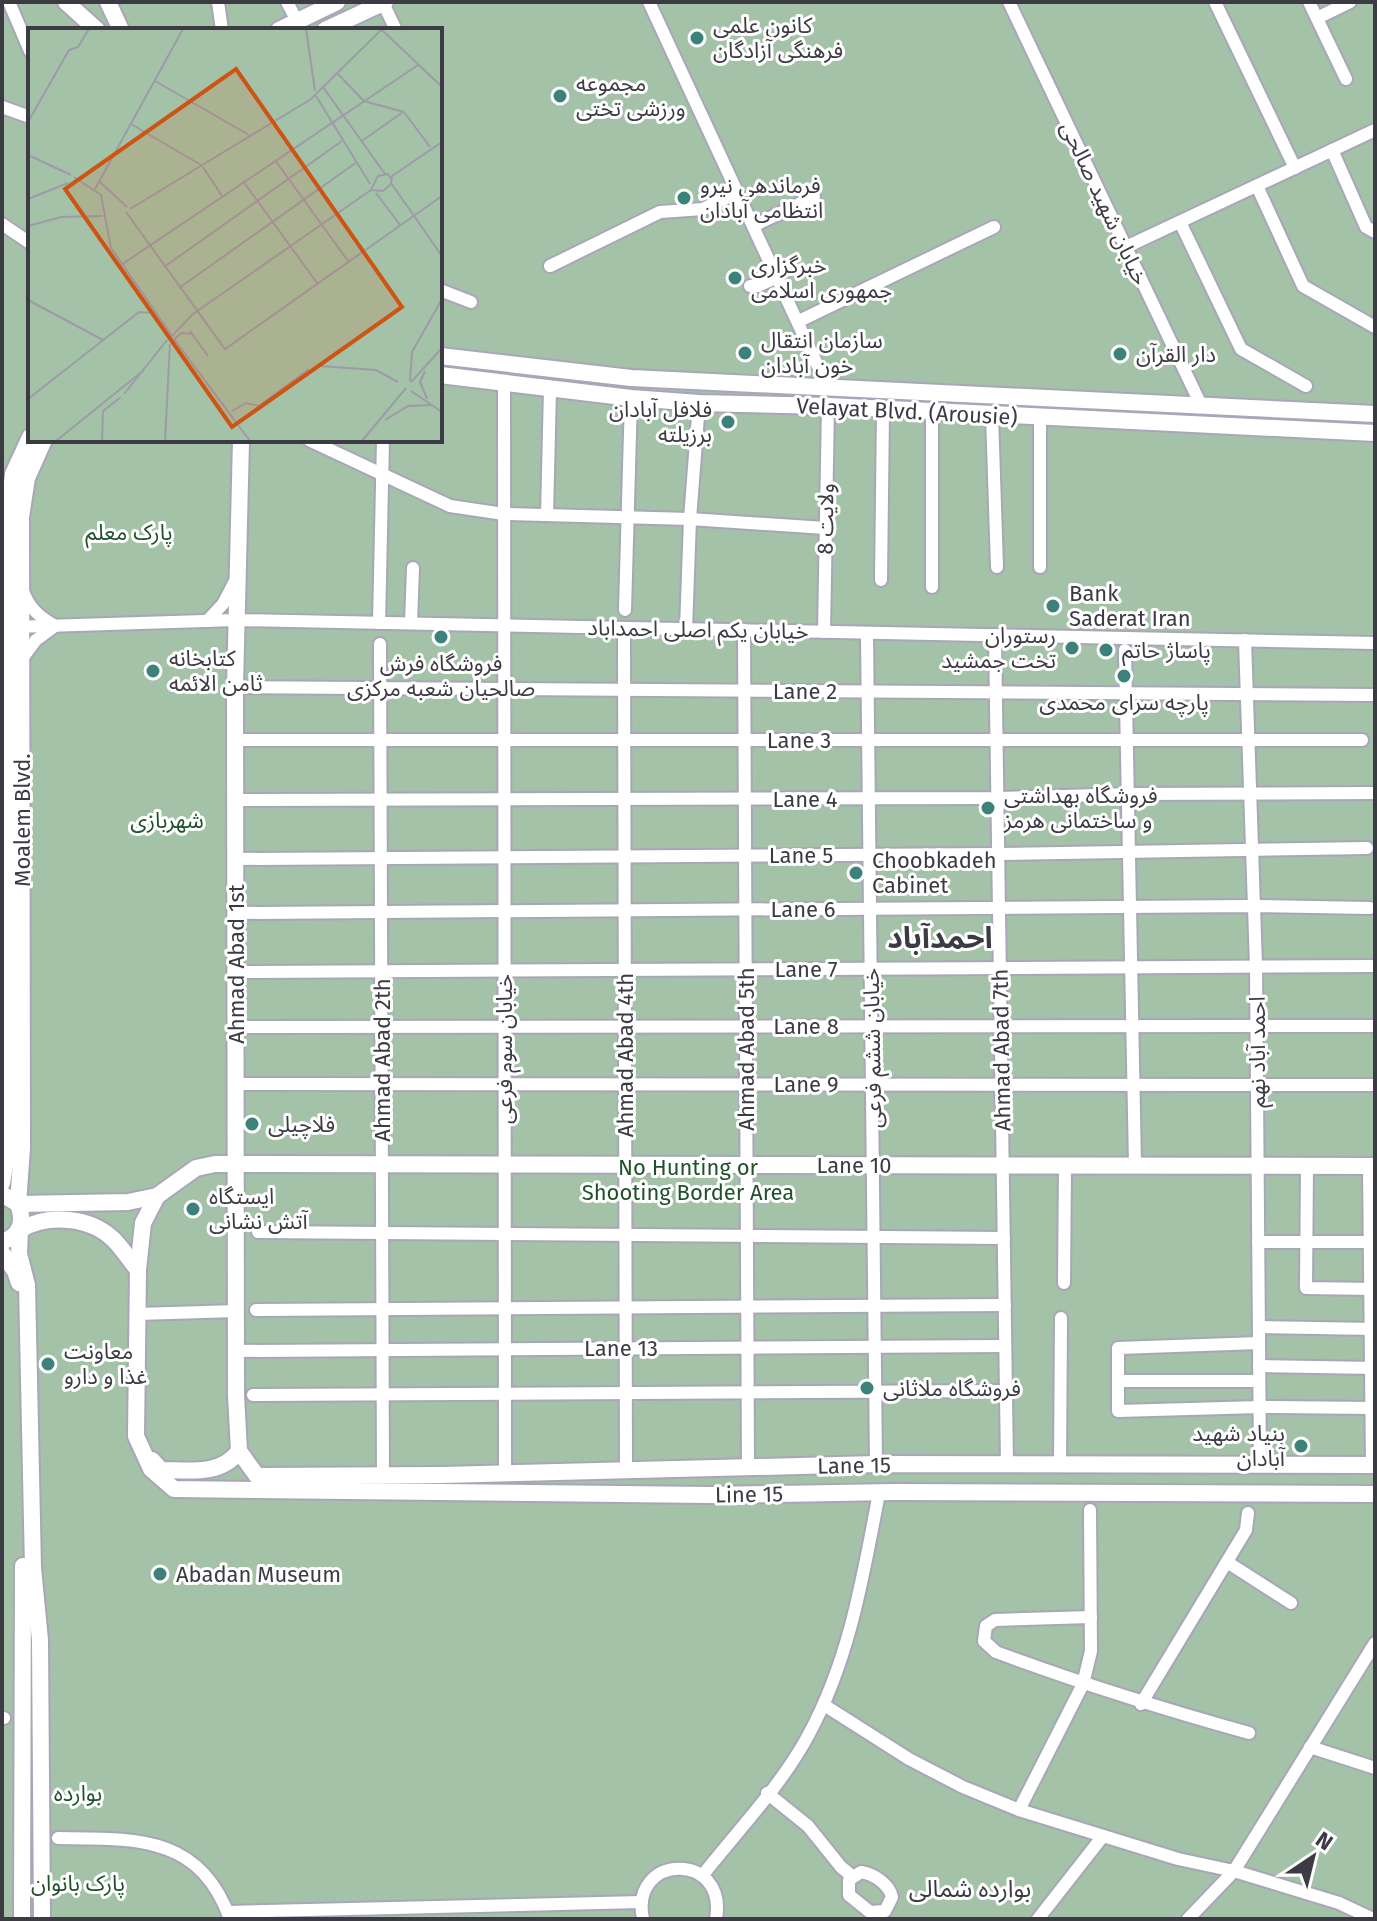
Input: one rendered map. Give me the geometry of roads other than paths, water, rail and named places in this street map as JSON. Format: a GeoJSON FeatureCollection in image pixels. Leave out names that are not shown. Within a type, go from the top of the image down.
{"type":"FeatureCollection","features":[{"type":"Feature","properties":{"kind":"main road"},"geometry":{"type":"LineString","coordinates":[[66,2],[95,28]]}},
{"type":"Feature","properties":{"kind":"main road"},"geometry":{"type":"LineString","coordinates":[[108,2],[120,28]]}},
{"type":"Feature","properties":{"kind":"main road"},"geometry":{"type":"LineString","coordinates":[[283,28],[340,2],[350,18]]}},
{"type":"Feature","properties":{"kind":"main road"},"geometry":{"type":"LineString","coordinates":[[329,28],[384,2]]}},
{"type":"Feature","properties":{"kind":"main road","name":"Velayat Blvd. (Arousie)"},"geometry":{"type":"LineString","coordinates":[[442,356],[631,378],[1375,414]]}},
{"type":"Feature","properties":{"kind":"main road","name":"Velayat Blvd. (Arousie)"},"geometry":{"type":"LineString","coordinates":[[442,375],[699,403],[828,406],[1375,433]]}},
{"type":"Feature","properties":{"kind":"main road"},"geometry":{"type":"LineString","coordinates":[[631,378],[634,388],[631,398]]}},
{"type":"Feature","properties":{"kind":"main road"},"geometry":{"type":"LineString","coordinates":[[654,399],[650,389],[655,379]]}},
{"type":"Feature","properties":{"kind":"main road"},"geometry":{"type":"LineString","coordinates":[[1013,416],[1018,406],[1014,396]]}},
{"type":"Feature","properties":{"kind":"main road"},"geometry":{"type":"LineString","coordinates":[[1044,417],[1052,398]]}},
{"type":"Feature","properties":{"kind":"main road","name":"Moalem Blvd."},"geometry":{"type":"LineString","coordinates":[[28,440],[8,473],[5,516],[10,627],[5,829],[22,1148],[18,1204],[21,1211],[19,1254],[27,1285],[32,1559],[40,1640],[42,1919]]}},
{"type":"Feature","properties":{"kind":"main road","name":"Moalem Blvd."},"geometry":{"type":"LineString","coordinates":[[2,1183],[8,1148],[5,1005],[21,660],[10,627],[21,589],[21,517],[25,487],[43,442]]}},
{"type":"Feature","properties":{"kind":"main road"},"geometry":{"type":"LineString","coordinates":[[241,442],[242,466]]}},
{"type":"Feature","properties":{"kind":"main road"},"geometry":{"type":"LineString","coordinates":[[242,466],[248,442]]}},
{"type":"Feature","properties":{"kind":"main road","name":"Ahmad Abad 1st"},"geometry":{"type":"LineString","coordinates":[[242,466],[235,687],[236,1351],[242,1456]]}},
{"type":"Feature","properties":{"kind":"main road","name":"Lane 10"},"geometry":{"type":"LineString","coordinates":[[157,1196],[196,1168],[215,1164],[1372,1166]]}},
{"type":"Feature","properties":{"kind":"main road"},"geometry":{"type":"LineString","coordinates":[[2,1194],[18,1204],[128,1202],[157,1196]]}},
{"type":"Feature","properties":{"kind":"main road"},"geometry":{"type":"LineString","coordinates":[[157,1196],[143,1223],[138,1270],[136,1436],[143,1450],[161,1470],[221,1468],[242,1456]]}},
{"type":"Feature","properties":{"kind":"main road"},"geometry":{"type":"LineString","coordinates":[[2,1242],[35,1222],[87,1223],[116,1241],[138,1270]]}},
{"type":"Feature","properties":{"kind":"main road"},"geometry":{"type":"LineString","coordinates":[[4,1257],[15,1271],[19,1285],[23,1588],[22,1919]]}},
{"type":"Feature","properties":{"kind":"main road","name":"Line 15"},"geometry":{"type":"LineString","coordinates":[[143,1450],[151,1469],[161,1480],[174,1489],[190,1491],[710,1495],[1375,1494]]}},
{"type":"Feature","properties":{"kind":"main road","name":"Lane 15"},"geometry":{"type":"LineString","coordinates":[[242,1456],[257,1476],[876,1464],[1374,1465]]}},
{"type":"Feature","properties":{"kind":"main road"},"geometry":{"type":"LineString","coordinates":[[1166,1493],[1167,1464]]}},
{"type":"Feature","properties":{"kind":"main road"},"geometry":{"type":"LineString","coordinates":[[705,1469],[703,1482],[710,1495]]}},
{"type":"Feature","properties":{"kind":"street"},"geometry":{"type":"LineString","coordinates":[[9,2],[28,46]]}},
{"type":"Feature","properties":{"kind":"street"},"geometry":{"type":"LineString","coordinates":[[218,2],[222,28]]}},
{"type":"Feature","properties":{"kind":"street"},"geometry":{"type":"LineString","coordinates":[[287,2],[297,21]]}},
{"type":"Feature","properties":{"kind":"street"},"geometry":{"type":"LineString","coordinates":[[384,2],[395,28]]}},
{"type":"Feature","properties":{"kind":"street"},"geometry":{"type":"LineString","coordinates":[[649,2],[828,388]]}},
{"type":"Feature","properties":{"kind":"street","name":"خیابان شهید صالحی"},"geometry":{"type":"LineString","coordinates":[[1009,2],[1201,405]]}},
{"type":"Feature","properties":{"kind":"street"},"geometry":{"type":"LineString","coordinates":[[1215,2],[1295,168]]}},
{"type":"Feature","properties":{"kind":"street"},"geometry":{"type":"LineString","coordinates":[[1309,2],[1346,79]]}},
{"type":"Feature","properties":{"kind":"street"},"geometry":{"type":"LineString","coordinates":[[1317,18],[1350,2]]}},
{"type":"Feature","properties":{"kind":"street"},"geometry":{"type":"LineString","coordinates":[[2,107],[28,116]]}},
{"type":"Feature","properties":{"kind":"street"},"geometry":{"type":"LineString","coordinates":[[1126,247],[1375,130]]}},
{"type":"Feature","properties":{"kind":"street"},"geometry":{"type":"LineString","coordinates":[[1332,150],[1370,229]]}},
{"type":"Feature","properties":{"kind":"street"},"geometry":{"type":"LineString","coordinates":[[1257,186],[1303,286],[1375,327]]}},
{"type":"Feature","properties":{"kind":"street"},"geometry":{"type":"LineString","coordinates":[[550,266],[660,212],[703,209],[738,192]]}},
{"type":"Feature","properties":{"kind":"street"},"geometry":{"type":"LineString","coordinates":[[753,226],[814,197]]}},
{"type":"Feature","properties":{"kind":"street"},"geometry":{"type":"LineString","coordinates":[[1180,222],[1241,349],[1306,386]]}},
{"type":"Feature","properties":{"kind":"street"},"geometry":{"type":"LineString","coordinates":[[2,224],[28,242]]}},
{"type":"Feature","properties":{"kind":"street"},"geometry":{"type":"LineString","coordinates":[[799,321],[994,227]]}},
{"type":"Feature","properties":{"kind":"street"},"geometry":{"type":"LineString","coordinates":[[750,286],[758,286],[777,277]]}},
{"type":"Feature","properties":{"kind":"street"},"geometry":{"type":"LineString","coordinates":[[442,291],[471,302]]}},
{"type":"Feature","properties":{"kind":"street","name":"خیابان سوم فرعی"},"geometry":{"type":"LineString","coordinates":[[504,383],[505,1472]]}},
{"type":"Feature","properties":{"kind":"street"},"geometry":{"type":"LineString","coordinates":[[547,515],[550,389]]}},
{"type":"Feature","properties":{"kind":"street"},"geometry":{"type":"LineString","coordinates":[[625,610],[631,398]]}},
{"type":"Feature","properties":{"kind":"street"},"geometry":{"type":"LineString","coordinates":[[686,629],[699,403]]}},
{"type":"Feature","properties":{"kind":"street","name":"ولایت 8"},"geometry":{"type":"LineString","coordinates":[[824,632],[828,406]]}},
{"type":"Feature","properties":{"kind":"street"},"geometry":{"type":"LineString","coordinates":[[881,580],[883,410]]}},
{"type":"Feature","properties":{"kind":"street"},"geometry":{"type":"LineString","coordinates":[[932,412],[932,587]]}},
{"type":"Feature","properties":{"kind":"street"},"geometry":{"type":"LineString","coordinates":[[992,415],[997,567]]}},
{"type":"Feature","properties":{"kind":"street"},"geometry":{"type":"LineString","coordinates":[[1040,567],[1044,417]]}},
{"type":"Feature","properties":{"kind":"street"},"geometry":{"type":"LineString","coordinates":[[313,442],[450,506],[504,514],[690,519],[825,528]]}},
{"type":"Feature","properties":{"kind":"street"},"geometry":{"type":"LineString","coordinates":[[379,623],[383,442]]}},
{"type":"Feature","properties":{"kind":"street"},"geometry":{"type":"LineString","coordinates":[[411,623],[413,568]]}},
{"type":"Feature","properties":{"kind":"street"},"geometry":{"type":"LineString","coordinates":[[207,621],[231,593],[238,575]]}},
{"type":"Feature","properties":{"kind":"street"},"geometry":{"type":"LineString","coordinates":[[21,589],[28,604],[40,617],[55,626],[36,640],[21,660]]}},
{"type":"Feature","properties":{"kind":"street","name":"خیابان یکم اصلی احمداباد"},"geometry":{"type":"LineString","coordinates":[[10,627],[236,620],[1375,643]]}},
{"type":"Feature","properties":{"kind":"street","name":"Ahmad Abad 5th"},"geometry":{"type":"LineString","coordinates":[[744,630],[748,1468]]}},
{"type":"Feature","properties":{"kind":"street","name":"خیابان ششم فرعی"},"geometry":{"type":"LineString","coordinates":[[867,633],[876,1464]]}},
{"type":"Feature","properties":{"kind":"street","name":"Ahmad Abad 7th"},"geometry":{"type":"LineString","coordinates":[[995,635],[1007,1464]]}},
{"type":"Feature","properties":{"kind":"street","name":"Ahmad Abad 4th"},"geometry":{"type":"LineString","coordinates":[[624,639],[626,1471]]}},
{"type":"Feature","properties":{"kind":"street","name":"احمد آباد نهم"},"geometry":{"type":"LineString","coordinates":[[1245,640],[1255,906],[1260,1465]]}},
{"type":"Feature","properties":{"kind":"street","name":"Ahmad Abad 2th"},"geometry":{"type":"LineString","coordinates":[[380,644],[383,1475]]}},
{"type":"Feature","properties":{"kind":"street"},"geometry":{"type":"LineString","coordinates":[[1125,650],[1135,1165]]}},
{"type":"Feature","properties":{"kind":"street","name":"Lane 2"},"geometry":{"type":"LineString","coordinates":[[235,687],[1374,695]]}},
{"type":"Feature","properties":{"kind":"street","name":"Lane 3"},"geometry":{"type":"LineString","coordinates":[[235,740],[1362,740]]}},
{"type":"Feature","properties":{"kind":"street","name":"Lane 4"},"geometry":{"type":"LineString","coordinates":[[236,800],[998,798],[1375,793]]}},
{"type":"Feature","properties":{"kind":"street","name":"Lane 5"},"geometry":{"type":"LineString","coordinates":[[236,859],[999,854],[1367,848]]}},
{"type":"Feature","properties":{"kind":"street","name":"Lane 6"},"geometry":{"type":"LineString","coordinates":[[236,913],[1130,906],[1370,908]]}},
{"type":"Feature","properties":{"kind":"street","name":"Lane 7"},"geometry":{"type":"LineString","coordinates":[[236,972],[1375,966]]}},
{"type":"Feature","properties":{"kind":"street","name":"Lane 8"},"geometry":{"type":"LineString","coordinates":[[236,1027],[1375,1026]]}},
{"type":"Feature","properties":{"kind":"street","name":"Lane 9"},"geometry":{"type":"LineString","coordinates":[[236,1084],[1375,1085]]}},
{"type":"Feature","properties":{"kind":"street"},"geometry":{"type":"LineString","coordinates":[[1064,1283],[1065,1165]]}},
{"type":"Feature","properties":{"kind":"street"},"geometry":{"type":"LineString","coordinates":[[1307,1166],[1306,1288],[1373,1289]]}},
{"type":"Feature","properties":{"kind":"street"},"geometry":{"type":"LineString","coordinates":[[1372,1166],[1374,1465]]}},
{"type":"Feature","properties":{"kind":"street"},"geometry":{"type":"LineString","coordinates":[[258,1232],[1004,1238]]}},
{"type":"Feature","properties":{"kind":"street"},"geometry":{"type":"LineString","coordinates":[[1258,1242],[1372,1242]]}},
{"type":"Feature","properties":{"kind":"street"},"geometry":{"type":"LineString","coordinates":[[256,1310],[1005,1305]]}},
{"type":"Feature","properties":{"kind":"street"},"geometry":{"type":"LineString","coordinates":[[137,1314],[237,1311]]}},
{"type":"Feature","properties":{"kind":"street"},"geometry":{"type":"LineString","coordinates":[[1060,1464],[1061,1318]]}},
{"type":"Feature","properties":{"kind":"street"},"geometry":{"type":"LineString","coordinates":[[1259,1327],[1373,1329]]}},
{"type":"Feature","properties":{"kind":"street"},"geometry":{"type":"LineString","coordinates":[[1259,1343],[1118,1348],[1118,1411],[1373,1408]]}},
{"type":"Feature","properties":{"kind":"street","name":"Lane 13"},"geometry":{"type":"LineString","coordinates":[[236,1351],[1005,1346]]}},
{"type":"Feature","properties":{"kind":"street"},"geometry":{"type":"LineString","coordinates":[[1259,1366],[1373,1368]]}},
{"type":"Feature","properties":{"kind":"street"},"geometry":{"type":"LineString","coordinates":[[1118,1381],[1259,1381]]}},
{"type":"Feature","properties":{"kind":"street"},"geometry":{"type":"LineString","coordinates":[[253,1395],[1006,1391]]}},
{"type":"Feature","properties":{"kind":"street"},"geometry":{"type":"LineString","coordinates":[[702,1876],[808,1736],[824,1705],[842,1662],[854,1617],[879,1493]]}},
{"type":"Feature","properties":{"kind":"street"},"geometry":{"type":"LineString","coordinates":[[1019,1810],[1083,1684],[1091,1651],[1090,1510]]}},
{"type":"Feature","properties":{"kind":"street"},"geometry":{"type":"LineString","coordinates":[[1141,1704],[1246,1530],[1248,1513]]}},
{"type":"Feature","properties":{"kind":"street"},"geometry":{"type":"LineString","coordinates":[[1227,1562],[1291,1603]]}},
{"type":"Feature","properties":{"kind":"street"},"geometry":{"type":"LineString","coordinates":[[1091,1617],[995,1620],[986,1626],[983,1636],[991,1649],[1083,1684],[1141,1704],[1249,1733]]}},
{"type":"Feature","properties":{"kind":"street"},"geometry":{"type":"LineString","coordinates":[[1188,1919],[1234,1871],[1375,1643]]}},
{"type":"Feature","properties":{"kind":"street"},"geometry":{"type":"LineString","coordinates":[[824,1705],[909,1759],[963,1787],[1019,1810],[1178,1859],[1234,1871],[1339,1903],[1373,1919]]}},
{"type":"Feature","properties":{"kind":"street"},"geometry":{"type":"LineString","coordinates":[[1310,1747],[1375,1768]]}},
{"type":"Feature","properties":{"kind":"street"},"geometry":{"type":"LineString","coordinates":[[767,1793],[808,1826],[852,1876]]}},
{"type":"Feature","properties":{"kind":"street"},"geometry":{"type":"LineString","coordinates":[[1038,1919],[1103,1836]]}},
{"type":"Feature","properties":{"kind":"street"},"geometry":{"type":"LineString","coordinates":[[58,1838],[134,1839],[169,1849],[200,1869],[222,1897],[229,1916],[371,1914],[641,1902]]}},
{"type":"Feature","properties":{"kind":"street"},"geometry":{"type":"LineString","coordinates":[[643,1919],[641,1902],[648,1884],[667,1870],[679,1868],[702,1876],[716,1895],[716,1919]]}},
{"type":"Feature","properties":{"kind":"place","name":"کانون علمی فرهنگی آزادگان"},"geometry":{"type":"Point","coordinates":[697,38]}},
{"type":"Feature","properties":{"kind":"place","name":"مجموعه ورزشی تختی"},"geometry":{"type":"Point","coordinates":[560,96]}},
{"type":"Feature","properties":{"kind":"place","name":"فرماندهی نیرو انتظامی آبادان"},"geometry":{"type":"Point","coordinates":[684,198]}},
{"type":"Feature","properties":{"kind":"place","name":"خبرگزاری جمهوری اسلامی"},"geometry":{"type":"Point","coordinates":[735,278]}},
{"type":"Feature","properties":{"kind":"place","name":"سازمان انتقال خون آبادان"},"geometry":{"type":"Point","coordinates":[745,353]}},
{"type":"Feature","properties":{"kind":"place","name":"دار القرآن"},"geometry":{"type":"Point","coordinates":[1120,354]}},
{"type":"Feature","properties":{"kind":"place","name":"فلافل آبادان برزیلته"},"geometry":{"type":"Point","coordinates":[728,422]}},
{"type":"Feature","properties":{"kind":"place","name":"Bank Saderat Iran"},"geometry":{"type":"Point","coordinates":[1053,606]}},
{"type":"Feature","properties":{"kind":"place","name":"فروشگاه فرش صالحیان شعبه مرکزی"},"geometry":{"type":"Point","coordinates":[441,637]}},
{"type":"Feature","properties":{"kind":"place","name":"رستوران تخت جمشید"},"geometry":{"type":"Point","coordinates":[1072,648]}},
{"type":"Feature","properties":{"kind":"place","name":"پاساژ حاتم"},"geometry":{"type":"Point","coordinates":[1106,650]}},
{"type":"Feature","properties":{"kind":"place","name":"کتابخانه ثامن الائمه"},"geometry":{"type":"Point","coordinates":[153,671]}},
{"type":"Feature","properties":{"kind":"place","name":"پارچه سرای محمدی"},"geometry":{"type":"Point","coordinates":[1124,676]}},
{"type":"Feature","properties":{"kind":"place","name":"فروشگاه بهداشتی و ساختمانی هرمز"},"geometry":{"type":"Point","coordinates":[988,808]}},
{"type":"Feature","properties":{"kind":"place","name":"Choobkadeh Cabinet"},"geometry":{"type":"Point","coordinates":[856,873]}},
{"type":"Feature","properties":{"kind":"place","name":"فلاچیلی"},"geometry":{"type":"Point","coordinates":[252,1124]}},
{"type":"Feature","properties":{"kind":"place","name":"ایستگاه آتش نشانی"},"geometry":{"type":"Point","coordinates":[193,1209]}},
{"type":"Feature","properties":{"kind":"place","name":"معاونت غذا و دارو"},"geometry":{"type":"Point","coordinates":[48,1364]}},
{"type":"Feature","properties":{"kind":"place","name":"فروشگاه ملاثانی"},"geometry":{"type":"Point","coordinates":[867,1388]}},
{"type":"Feature","properties":{"kind":"place","name":"بنیاد شهید آبادان"},"geometry":{"type":"Point","coordinates":[1301,1446]}},
{"type":"Feature","properties":{"kind":"place","name":"Abadan Museum"},"geometry":{"type":"Point","coordinates":[160,1574]}},
{"type":"Feature","properties":{"kind":"district","name":"احمدآباد"},"geometry":{"type":"Point","coordinates":[940,938]}},
{"type":"Feature","properties":{"kind":"district","name":"بوارده شمالی"},"geometry":{"type":"Point","coordinates":[970,1889]}},
{"type":"Feature","properties":{"kind":"park label","name":"پارک معلم"},"geometry":{"type":"Point","coordinates":[129,532]}},
{"type":"Feature","properties":{"kind":"park label","name":"شهربازی"},"geometry":{"type":"Point","coordinates":[167,820]}},
{"type":"Feature","properties":{"kind":"park label","name":"No Hunting or Shooting Border Area"},"geometry":{"type":"Point","coordinates":[688,1180]}},
{"type":"Feature","properties":{"kind":"park label","name":"بوارده"},"geometry":{"type":"Point","coordinates":[78,1793]}},
{"type":"Feature","properties":{"kind":"park label","name":"پارک بانوان"},"geometry":{"type":"Point","coordinates":[78,1883]}}]}
